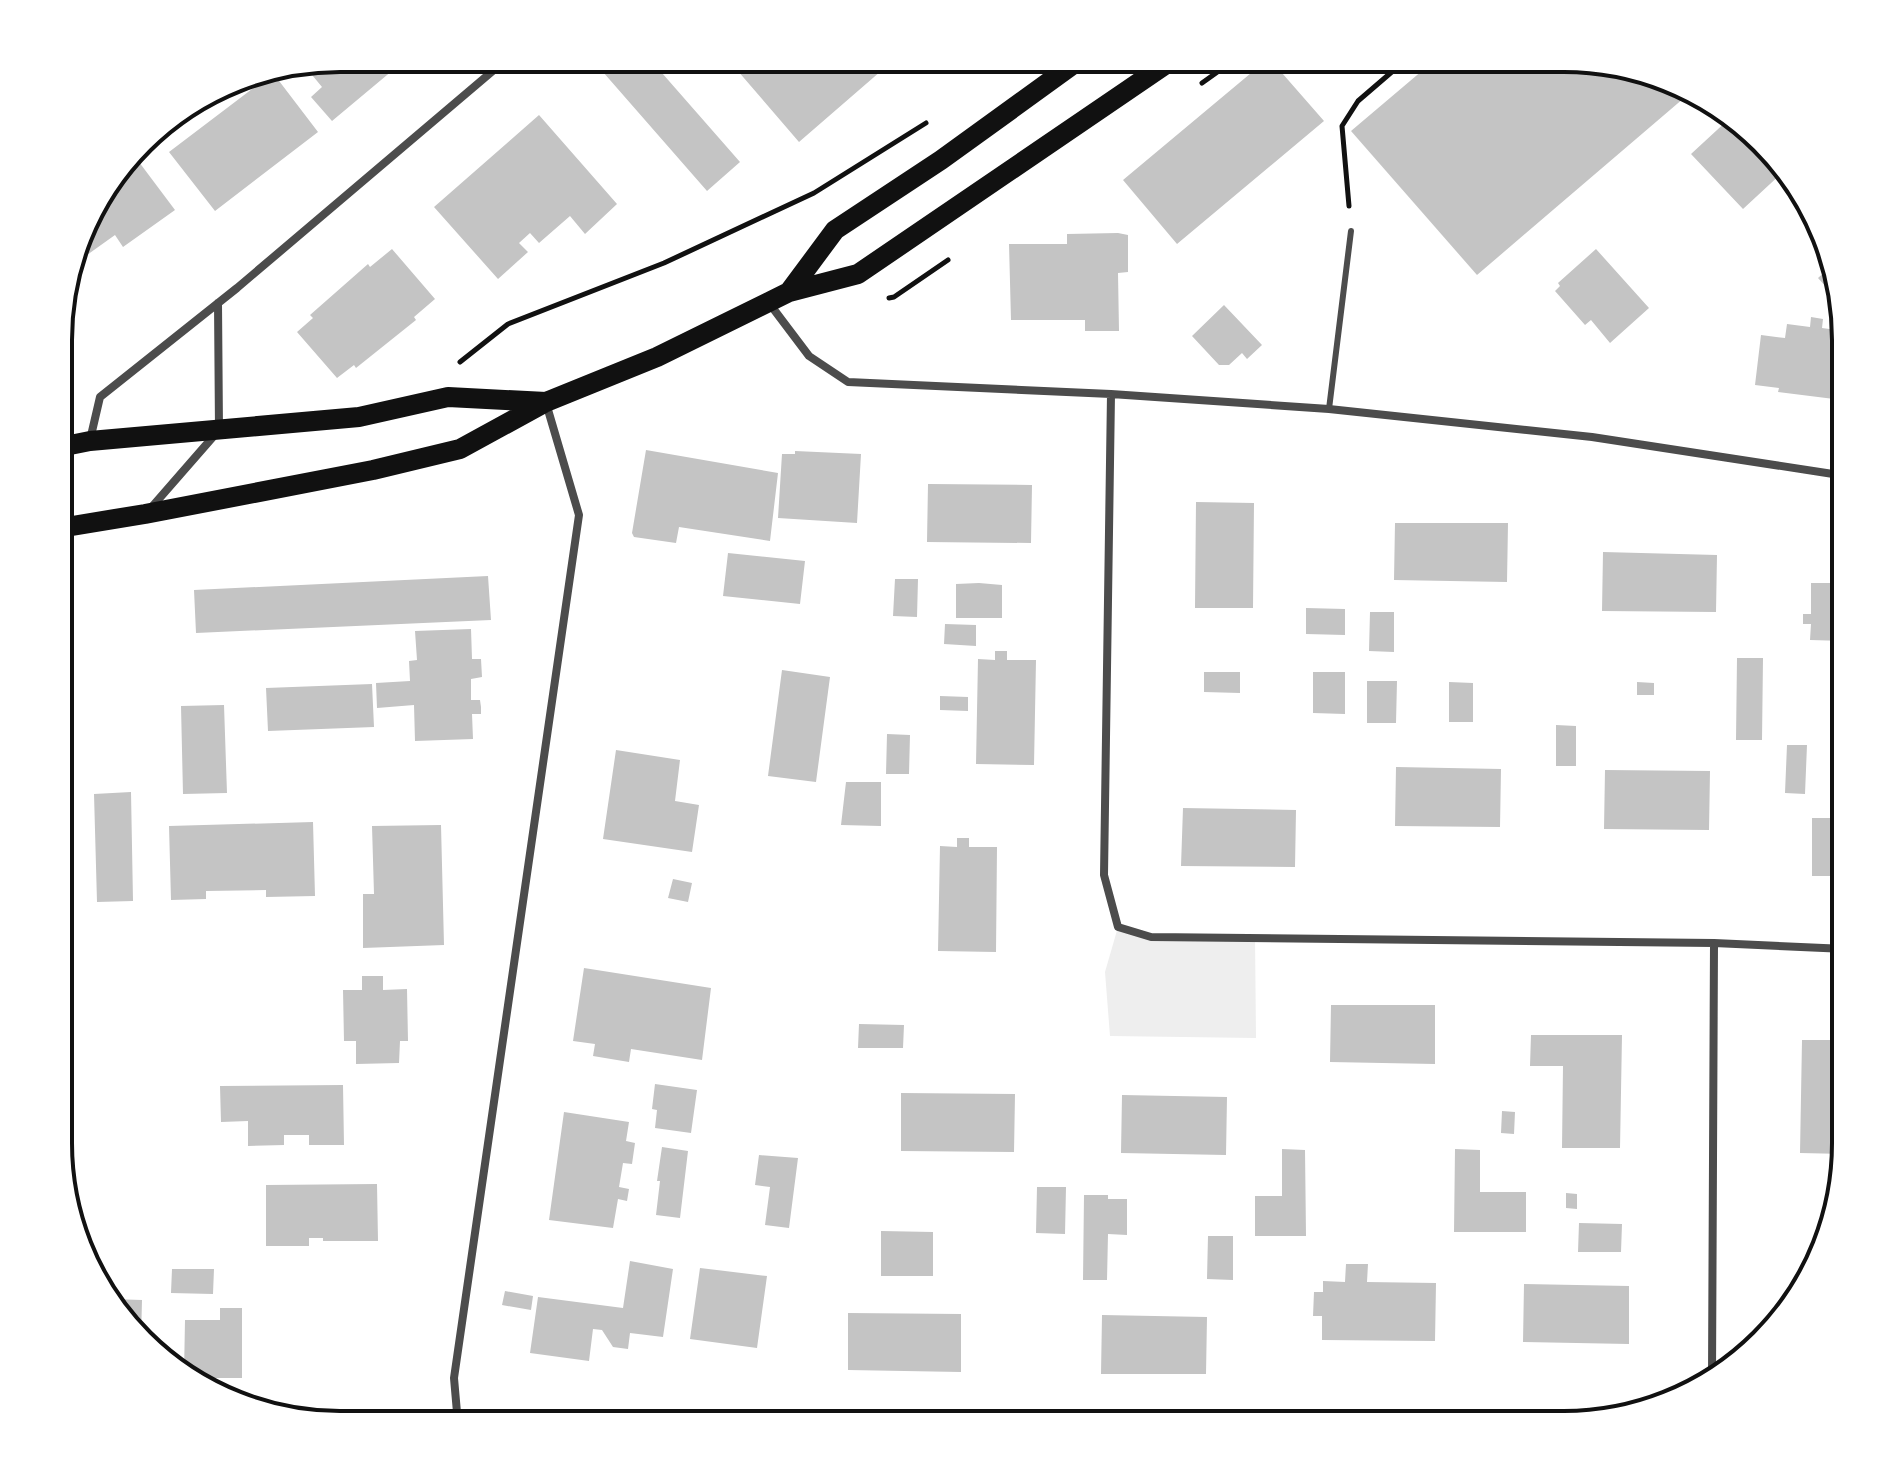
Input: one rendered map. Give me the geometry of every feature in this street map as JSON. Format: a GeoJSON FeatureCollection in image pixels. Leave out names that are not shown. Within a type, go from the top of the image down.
{"type":"FeatureCollection","features":[{"type":"Feature","properties":{"kind":"main road"},"geometry":{"type":"LineString","coordinates":[[789,292],[835,230],[941,160],[1062,73]]}},
{"type":"Feature","properties":{"kind":"main road"},"geometry":{"type":"LineString","coordinates":[[72,526],[373,470],[460,449],[546,402],[657,357],[789,292],[858,274],[1153,73]]}},
{"type":"Feature","properties":{"kind":"main road"},"geometry":{"type":"LineString","coordinates":[[72,445],[359,417],[448,397],[546,402]]}},
{"type":"Feature","properties":{"kind":"street"},"geometry":{"type":"LineString","coordinates":[[90,441],[100,397],[218,303],[491,72]]}},
{"type":"Feature","properties":{"kind":"street"},"geometry":{"type":"LineString","coordinates":[[769,302],[809,356],[848,382],[1111,394],[1329,409],[1592,437],[1832,474]]}},
{"type":"Feature","properties":{"kind":"street"},"geometry":{"type":"LineString","coordinates":[[145,514],[219,430],[218,303]]}},
{"type":"Feature","properties":{"kind":"street"},"geometry":{"type":"LineString","coordinates":[[1111,394],[1104,875],[1118,927],[1151,937],[1714,943],[1831,948]]}},
{"type":"Feature","properties":{"kind":"street"},"geometry":{"type":"LineString","coordinates":[[457,1410],[456,1363],[579,515],[546,402]]}},
{"type":"Feature","properties":{"kind":"street"},"geometry":{"type":"LineString","coordinates":[[1712,1367],[1714,943]]}},
{"type":"Feature","properties":{"kind":"lane"},"geometry":{"type":"LineString","coordinates":[[1329,409],[1351,231]]}},
{"type":"Feature","properties":{"kind":"path"},"geometry":{"type":"LineString","coordinates":[[1351,231],[1342,126],[1358,101],[1391,73]]}},
{"type":"Feature","properties":{"kind":"path"},"geometry":{"type":"LineString","coordinates":[[454,366],[508,324],[664,263],[814,193],[936,117]]}},
{"type":"Feature","properties":{"kind":"shaded area"},"geometry":{"type":"Polygon","coordinates":[[[1118,927],[1151,937],[1255,936],[1256,1038],[1110,1036],[1105,972],[1118,927]]]}},
{"type":"Feature","properties":{"kind":"building"},"geometry":{"type":"Polygon","coordinates":[[[391,72],[332,121],[311,97],[322,87],[311,74],[391,72]]]}},
{"type":"Feature","properties":{"kind":"building"},"geometry":{"type":"Polygon","coordinates":[[[603,72],[661,72],[740,162],[707,191],[603,72]]]}},
{"type":"Feature","properties":{"kind":"building"},"geometry":{"type":"Polygon","coordinates":[[[739,72],[879,72],[799,142],[739,72]]]}},
{"type":"Feature","properties":{"kind":"building"},"geometry":{"type":"Polygon","coordinates":[[[1251,73],[1282,73],[1324,121],[1177,244],[1123,180],[1251,73]]]}},
{"type":"Feature","properties":{"kind":"building"},"geometry":{"type":"Polygon","coordinates":[[[1420,73],[1582,73],[1616,77],[1650,86],[1682,100],[1477,275],[1351,131],[1420,73]]]}},
{"type":"Feature","properties":{"kind":"building"},"geometry":{"type":"Polygon","coordinates":[[[278,80],[318,132],[215,211],[169,152],[257,85],[278,80]]]}},
{"type":"Feature","properties":{"kind":"building"},"geometry":{"type":"Polygon","coordinates":[[[539,115],[617,204],[585,234],[570,216],[539,243],[530,233],[519,243],[528,252],[498,279],[434,207],[539,115]]]}},
{"type":"Feature","properties":{"kind":"building"},"geometry":{"type":"Polygon","coordinates":[[[1723,124],[1741,138],[1777,177],[1743,209],[1691,154],[1723,124]]]}},
{"type":"Feature","properties":{"kind":"building"},"geometry":{"type":"Polygon","coordinates":[[[139,162],[175,210],[123,247],[115,235],[85,256],[108,206],[139,162]]]}},
{"type":"Feature","properties":{"kind":"building"},"geometry":{"type":"Polygon","coordinates":[[[1067,234],[1128,235],[1128,272],[1118,273],[1119,331],[1085,331],[1085,320],[1011,320],[1009,244],[1067,244],[1067,234]]]}},
{"type":"Feature","properties":{"kind":"building"},"geometry":{"type":"Polygon","coordinates":[[[392,249],[435,299],[414,317],[416,320],[356,368],[354,365],[337,378],[297,332],[313,318],[310,315],[368,264],[370,267],[392,249]]]}},
{"type":"Feature","properties":{"kind":"building"},"geometry":{"type":"Polygon","coordinates":[[[1596,249],[1649,308],[1610,343],[1591,320],[1585,325],[1555,291],[1560,286],[1558,283],[1596,249]]]}},
{"type":"Feature","properties":{"kind":"building"},"geometry":{"type":"Polygon","coordinates":[[[1823,273],[1827,288],[1818,278],[1823,273]]]}},
{"type":"Feature","properties":{"kind":"building"},"geometry":{"type":"Polygon","coordinates":[[[1224,305],[1262,345],[1247,359],[1242,353],[1229,365],[1219,365],[1192,336],[1224,305]]]}},
{"type":"Feature","properties":{"kind":"building"},"geometry":{"type":"Polygon","coordinates":[[[1811,317],[1823,319],[1822,328],[1831,329],[1832,399],[1778,392],[1779,388],[1755,385],[1761,335],[1785,338],[1787,324],[1810,327],[1811,317]]]}},
{"type":"Feature","properties":{"kind":"building"},"geometry":{"type":"Polygon","coordinates":[[[646,450],[778,473],[770,541],[679,527],[676,543],[634,537],[632,533],[646,450]]]}},
{"type":"Feature","properties":{"kind":"building"},"geometry":{"type":"Polygon","coordinates":[[[795,451],[861,454],[857,523],[778,518],[782,454],[795,454],[795,451]]]}},
{"type":"Feature","properties":{"kind":"building"},"geometry":{"type":"Polygon","coordinates":[[[928,484],[1032,485],[1031,543],[927,542],[928,484]]]}},
{"type":"Feature","properties":{"kind":"building"},"geometry":{"type":"Polygon","coordinates":[[[1196,502],[1254,503],[1253,608],[1195,608],[1196,502]]]}},
{"type":"Feature","properties":{"kind":"building"},"geometry":{"type":"Polygon","coordinates":[[[1395,523],[1508,523],[1507,582],[1394,580],[1395,523]]]}},
{"type":"Feature","properties":{"kind":"building"},"geometry":{"type":"Polygon","coordinates":[[[1603,552],[1717,555],[1716,612],[1602,611],[1603,552]]]}},
{"type":"Feature","properties":{"kind":"building"},"geometry":{"type":"Polygon","coordinates":[[[728,553],[805,561],[800,604],[723,596],[728,553]]]}},
{"type":"Feature","properties":{"kind":"building"},"geometry":{"type":"Polygon","coordinates":[[[488,576],[491,620],[196,633],[194,590],[488,576]]]}},
{"type":"Feature","properties":{"kind":"building"},"geometry":{"type":"Polygon","coordinates":[[[895,579],[918,579],[917,617],[893,616],[895,579]]]}},
{"type":"Feature","properties":{"kind":"building"},"geometry":{"type":"Polygon","coordinates":[[[1811,583],[1832,583],[1832,641],[1810,640],[1811,624],[1803,624],[1803,614],[1811,614],[1811,583]]]}},
{"type":"Feature","properties":{"kind":"building"},"geometry":{"type":"Polygon","coordinates":[[[956,584],[1002,585],[1002,618],[956,618],[956,584]]]}},
{"type":"Feature","properties":{"kind":"building"},"geometry":{"type":"Polygon","coordinates":[[[1306,608],[1345,609],[1345,635],[1306,634],[1306,608]]]}},
{"type":"Feature","properties":{"kind":"building"},"geometry":{"type":"Polygon","coordinates":[[[1370,612],[1394,612],[1394,652],[1369,651],[1370,612]]]}},
{"type":"Feature","properties":{"kind":"building"},"geometry":{"type":"Polygon","coordinates":[[[945,624],[976,625],[976,646],[944,644],[945,624]]]}},
{"type":"Feature","properties":{"kind":"building"},"geometry":{"type":"Polygon","coordinates":[[[471,629],[472,659],[481,659],[482,677],[471,679],[471,700],[480,700],[481,707],[481,714],[472,714],[473,739],[415,741],[414,705],[377,708],[376,683],[410,681],[409,661],[417,660],[415,631],[471,629]]]}},
{"type":"Feature","properties":{"kind":"building"},"geometry":{"type":"Polygon","coordinates":[[[995,651],[1007,651],[1007,660],[1036,660],[1034,765],[976,764],[978,659],[995,660],[995,651]]]}},
{"type":"Feature","properties":{"kind":"building"},"geometry":{"type":"Polygon","coordinates":[[[1737,658],[1763,658],[1762,740],[1736,740],[1737,658]]]}},
{"type":"Feature","properties":{"kind":"building"},"geometry":{"type":"Polygon","coordinates":[[[782,670],[830,677],[816,782],[768,776],[782,670]]]}},
{"type":"Feature","properties":{"kind":"building"},"geometry":{"type":"Polygon","coordinates":[[[1204,672],[1240,672],[1240,693],[1204,692],[1204,672]]]}},
{"type":"Feature","properties":{"kind":"building"},"geometry":{"type":"Polygon","coordinates":[[[1313,672],[1345,672],[1345,714],[1313,713],[1313,672]]]}},
{"type":"Feature","properties":{"kind":"building"},"geometry":{"type":"Polygon","coordinates":[[[1367,681],[1397,681],[1396,723],[1367,723],[1367,681]]]}},
{"type":"Feature","properties":{"kind":"building"},"geometry":{"type":"Polygon","coordinates":[[[1449,682],[1473,683],[1473,722],[1449,722],[1449,682]]]}},
{"type":"Feature","properties":{"kind":"building"},"geometry":{"type":"Polygon","coordinates":[[[1637,682],[1654,683],[1654,695],[1637,695],[1637,682]]]}},
{"type":"Feature","properties":{"kind":"building"},"geometry":{"type":"Polygon","coordinates":[[[372,684],[374,727],[268,731],[266,688],[372,684]]]}},
{"type":"Feature","properties":{"kind":"building"},"geometry":{"type":"Polygon","coordinates":[[[940,696],[968,697],[968,711],[940,710],[940,696]]]}},
{"type":"Feature","properties":{"kind":"building"},"geometry":{"type":"Polygon","coordinates":[[[224,705],[227,793],[183,794],[181,706],[224,705]]]}},
{"type":"Feature","properties":{"kind":"building"},"geometry":{"type":"Polygon","coordinates":[[[1556,725],[1576,726],[1576,766],[1556,766],[1556,725]]]}},
{"type":"Feature","properties":{"kind":"building"},"geometry":{"type":"Polygon","coordinates":[[[887,734],[910,735],[909,774],[886,774],[887,734]]]}},
{"type":"Feature","properties":{"kind":"building"},"geometry":{"type":"Polygon","coordinates":[[[1787,745],[1807,745],[1805,794],[1785,793],[1787,745]]]}},
{"type":"Feature","properties":{"kind":"building"},"geometry":{"type":"Polygon","coordinates":[[[616,750],[680,760],[675,801],[699,805],[692,852],[603,839],[616,750]]]}},
{"type":"Feature","properties":{"kind":"building"},"geometry":{"type":"Polygon","coordinates":[[[1396,767],[1501,769],[1500,827],[1395,826],[1396,767]]]}},
{"type":"Feature","properties":{"kind":"building"},"geometry":{"type":"Polygon","coordinates":[[[1605,770],[1710,771],[1709,830],[1604,829],[1605,770]]]}},
{"type":"Feature","properties":{"kind":"building"},"geometry":{"type":"Polygon","coordinates":[[[846,782],[881,782],[881,826],[841,825],[846,782]]]}},
{"type":"Feature","properties":{"kind":"building"},"geometry":{"type":"Polygon","coordinates":[[[131,792],[133,901],[97,902],[94,794],[131,792]]]}},
{"type":"Feature","properties":{"kind":"building"},"geometry":{"type":"Polygon","coordinates":[[[1183,808],[1296,810],[1295,867],[1181,866],[1183,808]]]}},
{"type":"Feature","properties":{"kind":"building"},"geometry":{"type":"Polygon","coordinates":[[[1812,818],[1831,818],[1831,876],[1812,876],[1812,818]]]}},
{"type":"Feature","properties":{"kind":"building"},"geometry":{"type":"Polygon","coordinates":[[[313,822],[315,896],[266,897],[266,890],[206,891],[206,899],[171,900],[169,826],[313,822]]]}},
{"type":"Feature","properties":{"kind":"building"},"geometry":{"type":"Polygon","coordinates":[[[441,825],[444,945],[363,948],[363,894],[374,894],[372,826],[441,825]]]}},
{"type":"Feature","properties":{"kind":"building"},"geometry":{"type":"Polygon","coordinates":[[[957,838],[969,838],[969,847],[997,847],[996,952],[938,951],[940,846],[957,847],[957,838]]]}},
{"type":"Feature","properties":{"kind":"building"},"geometry":{"type":"Polygon","coordinates":[[[673,879],[692,883],[688,902],[668,898],[673,879]]]}},
{"type":"Feature","properties":{"kind":"building"},"geometry":{"type":"Polygon","coordinates":[[[584,968],[711,988],[702,1060],[631,1049],[629,1062],[593,1056],[595,1044],[573,1041],[584,968]]]}},
{"type":"Feature","properties":{"kind":"building"},"geometry":{"type":"Polygon","coordinates":[[[362,976],[383,976],[383,990],[407,989],[408,1041],[400,1041],[399,1063],[356,1064],[356,1041],[344,1041],[343,990],[362,990],[362,976]]]}},
{"type":"Feature","properties":{"kind":"building"},"geometry":{"type":"Polygon","coordinates":[[[1331,1005],[1435,1005],[1435,1064],[1330,1062],[1331,1005]]]}},
{"type":"Feature","properties":{"kind":"building"},"geometry":{"type":"Polygon","coordinates":[[[859,1024],[904,1025],[903,1048],[858,1048],[859,1024]]]}},
{"type":"Feature","properties":{"kind":"building"},"geometry":{"type":"Polygon","coordinates":[[[1531,1035],[1622,1035],[1620,1148],[1562,1148],[1563,1066],[1530,1066],[1531,1035]]]}},
{"type":"Feature","properties":{"kind":"building"},"geometry":{"type":"Polygon","coordinates":[[[1802,1040],[1831,1040],[1831,1154],[1800,1153],[1802,1040]]]}},
{"type":"Feature","properties":{"kind":"building"},"geometry":{"type":"Polygon","coordinates":[[[655,1084],[697,1090],[691,1133],[655,1128],[657,1110],[652,1109],[655,1084]]]}},
{"type":"Feature","properties":{"kind":"building"},"geometry":{"type":"Polygon","coordinates":[[[343,1085],[344,1145],[309,1145],[309,1135],[284,1135],[284,1145],[248,1146],[248,1121],[221,1122],[220,1086],[343,1085]]]}},
{"type":"Feature","properties":{"kind":"building"},"geometry":{"type":"Polygon","coordinates":[[[901,1093],[1015,1094],[1014,1152],[901,1151],[901,1093]]]}},
{"type":"Feature","properties":{"kind":"building"},"geometry":{"type":"Polygon","coordinates":[[[1122,1095],[1227,1097],[1226,1155],[1121,1153],[1122,1095]]]}},
{"type":"Feature","properties":{"kind":"building"},"geometry":{"type":"Polygon","coordinates":[[[1502,1111],[1515,1112],[1514,1134],[1501,1133],[1502,1111]]]}},
{"type":"Feature","properties":{"kind":"building"},"geometry":{"type":"Polygon","coordinates":[[[564,1112],[629,1122],[626,1141],[635,1143],[632,1164],[623,1163],[619,1187],[629,1189],[627,1201],[618,1199],[613,1228],[549,1220],[564,1112]]]}},
{"type":"Feature","properties":{"kind":"building"},"geometry":{"type":"Polygon","coordinates":[[[662,1147],[688,1151],[680,1218],[656,1215],[662,1147]]]}},
{"type":"Feature","properties":{"kind":"building"},"geometry":{"type":"Polygon","coordinates":[[[1282,1149],[1305,1150],[1306,1236],[1255,1236],[1255,1196],[1282,1196],[1282,1149]]]}},
{"type":"Feature","properties":{"kind":"building"},"geometry":{"type":"Polygon","coordinates":[[[1455,1149],[1480,1150],[1480,1192],[1526,1192],[1526,1232],[1454,1232],[1455,1149]]]}},
{"type":"Feature","properties":{"kind":"building"},"geometry":{"type":"Polygon","coordinates":[[[759,1155],[798,1158],[789,1228],[765,1225],[770,1187],[755,1185],[759,1155]]]}},
{"type":"Feature","properties":{"kind":"building"},"geometry":{"type":"Polygon","coordinates":[[[377,1184],[378,1241],[309,1238],[309,1246],[266,1246],[266,1185],[377,1184]]]}},
{"type":"Feature","properties":{"kind":"building"},"geometry":{"type":"Polygon","coordinates":[[[1037,1187],[1066,1187],[1065,1234],[1036,1233],[1037,1187]]]}},
{"type":"Feature","properties":{"kind":"building"},"geometry":{"type":"Polygon","coordinates":[[[1566,1193],[1577,1194],[1577,1209],[1566,1208],[1566,1193]]]}},
{"type":"Feature","properties":{"kind":"building"},"geometry":{"type":"Polygon","coordinates":[[[1084,1195],[1127,1199],[1127,1235],[1108,1234],[1107,1280],[1083,1280],[1084,1195]]]}},
{"type":"Feature","properties":{"kind":"building"},"geometry":{"type":"Polygon","coordinates":[[[1579,1223],[1622,1224],[1621,1252],[1578,1252],[1579,1223]]]}},
{"type":"Feature","properties":{"kind":"building"},"geometry":{"type":"Polygon","coordinates":[[[881,1231],[933,1232],[933,1276],[881,1276],[881,1231]]]}},
{"type":"Feature","properties":{"kind":"building"},"geometry":{"type":"Polygon","coordinates":[[[1208,1236],[1233,1236],[1233,1280],[1207,1279],[1208,1236]]]}},
{"type":"Feature","properties":{"kind":"building"},"geometry":{"type":"Polygon","coordinates":[[[630,1261],[673,1269],[663,1337],[630,1333],[628,1349],[613,1347],[602,1330],[593,1329],[589,1361],[530,1353],[538,1297],[623,1308],[630,1261]]]}},
{"type":"Feature","properties":{"kind":"building"},"geometry":{"type":"Polygon","coordinates":[[[1346,1264],[1368,1264],[1367,1282],[1436,1283],[1435,1341],[1322,1340],[1322,1316],[1313,1316],[1314,1292],[1323,1292],[1323,1281],[1345,1282],[1346,1264]]]}},
{"type":"Feature","properties":{"kind":"building"},"geometry":{"type":"Polygon","coordinates":[[[700,1268],[767,1276],[757,1348],[690,1339],[700,1268]]]}},
{"type":"Feature","properties":{"kind":"building"},"geometry":{"type":"Polygon","coordinates":[[[172,1269],[214,1269],[213,1294],[171,1293],[172,1269]]]}},
{"type":"Feature","properties":{"kind":"building"},"geometry":{"type":"Polygon","coordinates":[[[1524,1284],[1629,1286],[1629,1344],[1523,1342],[1524,1284]]]}},
{"type":"Feature","properties":{"kind":"building"},"geometry":{"type":"Polygon","coordinates":[[[505,1291],[533,1296],[531,1310],[502,1305],[505,1291]]]}},
{"type":"Feature","properties":{"kind":"building"},"geometry":{"type":"Polygon","coordinates":[[[122,1299],[142,1300],[141,1323],[122,1299]]]}},
{"type":"Feature","properties":{"kind":"building"},"geometry":{"type":"Polygon","coordinates":[[[220,1308],[242,1308],[242,1378],[212,1378],[184,1361],[185,1320],[220,1320],[220,1308]]]}},
{"type":"Feature","properties":{"kind":"building"},"geometry":{"type":"Polygon","coordinates":[[[848,1313],[961,1314],[961,1372],[848,1370],[848,1313]]]}},
{"type":"Feature","properties":{"kind":"building"},"geometry":{"type":"Polygon","coordinates":[[[1102,1315],[1207,1317],[1206,1374],[1101,1374],[1102,1315]]]}}]}
